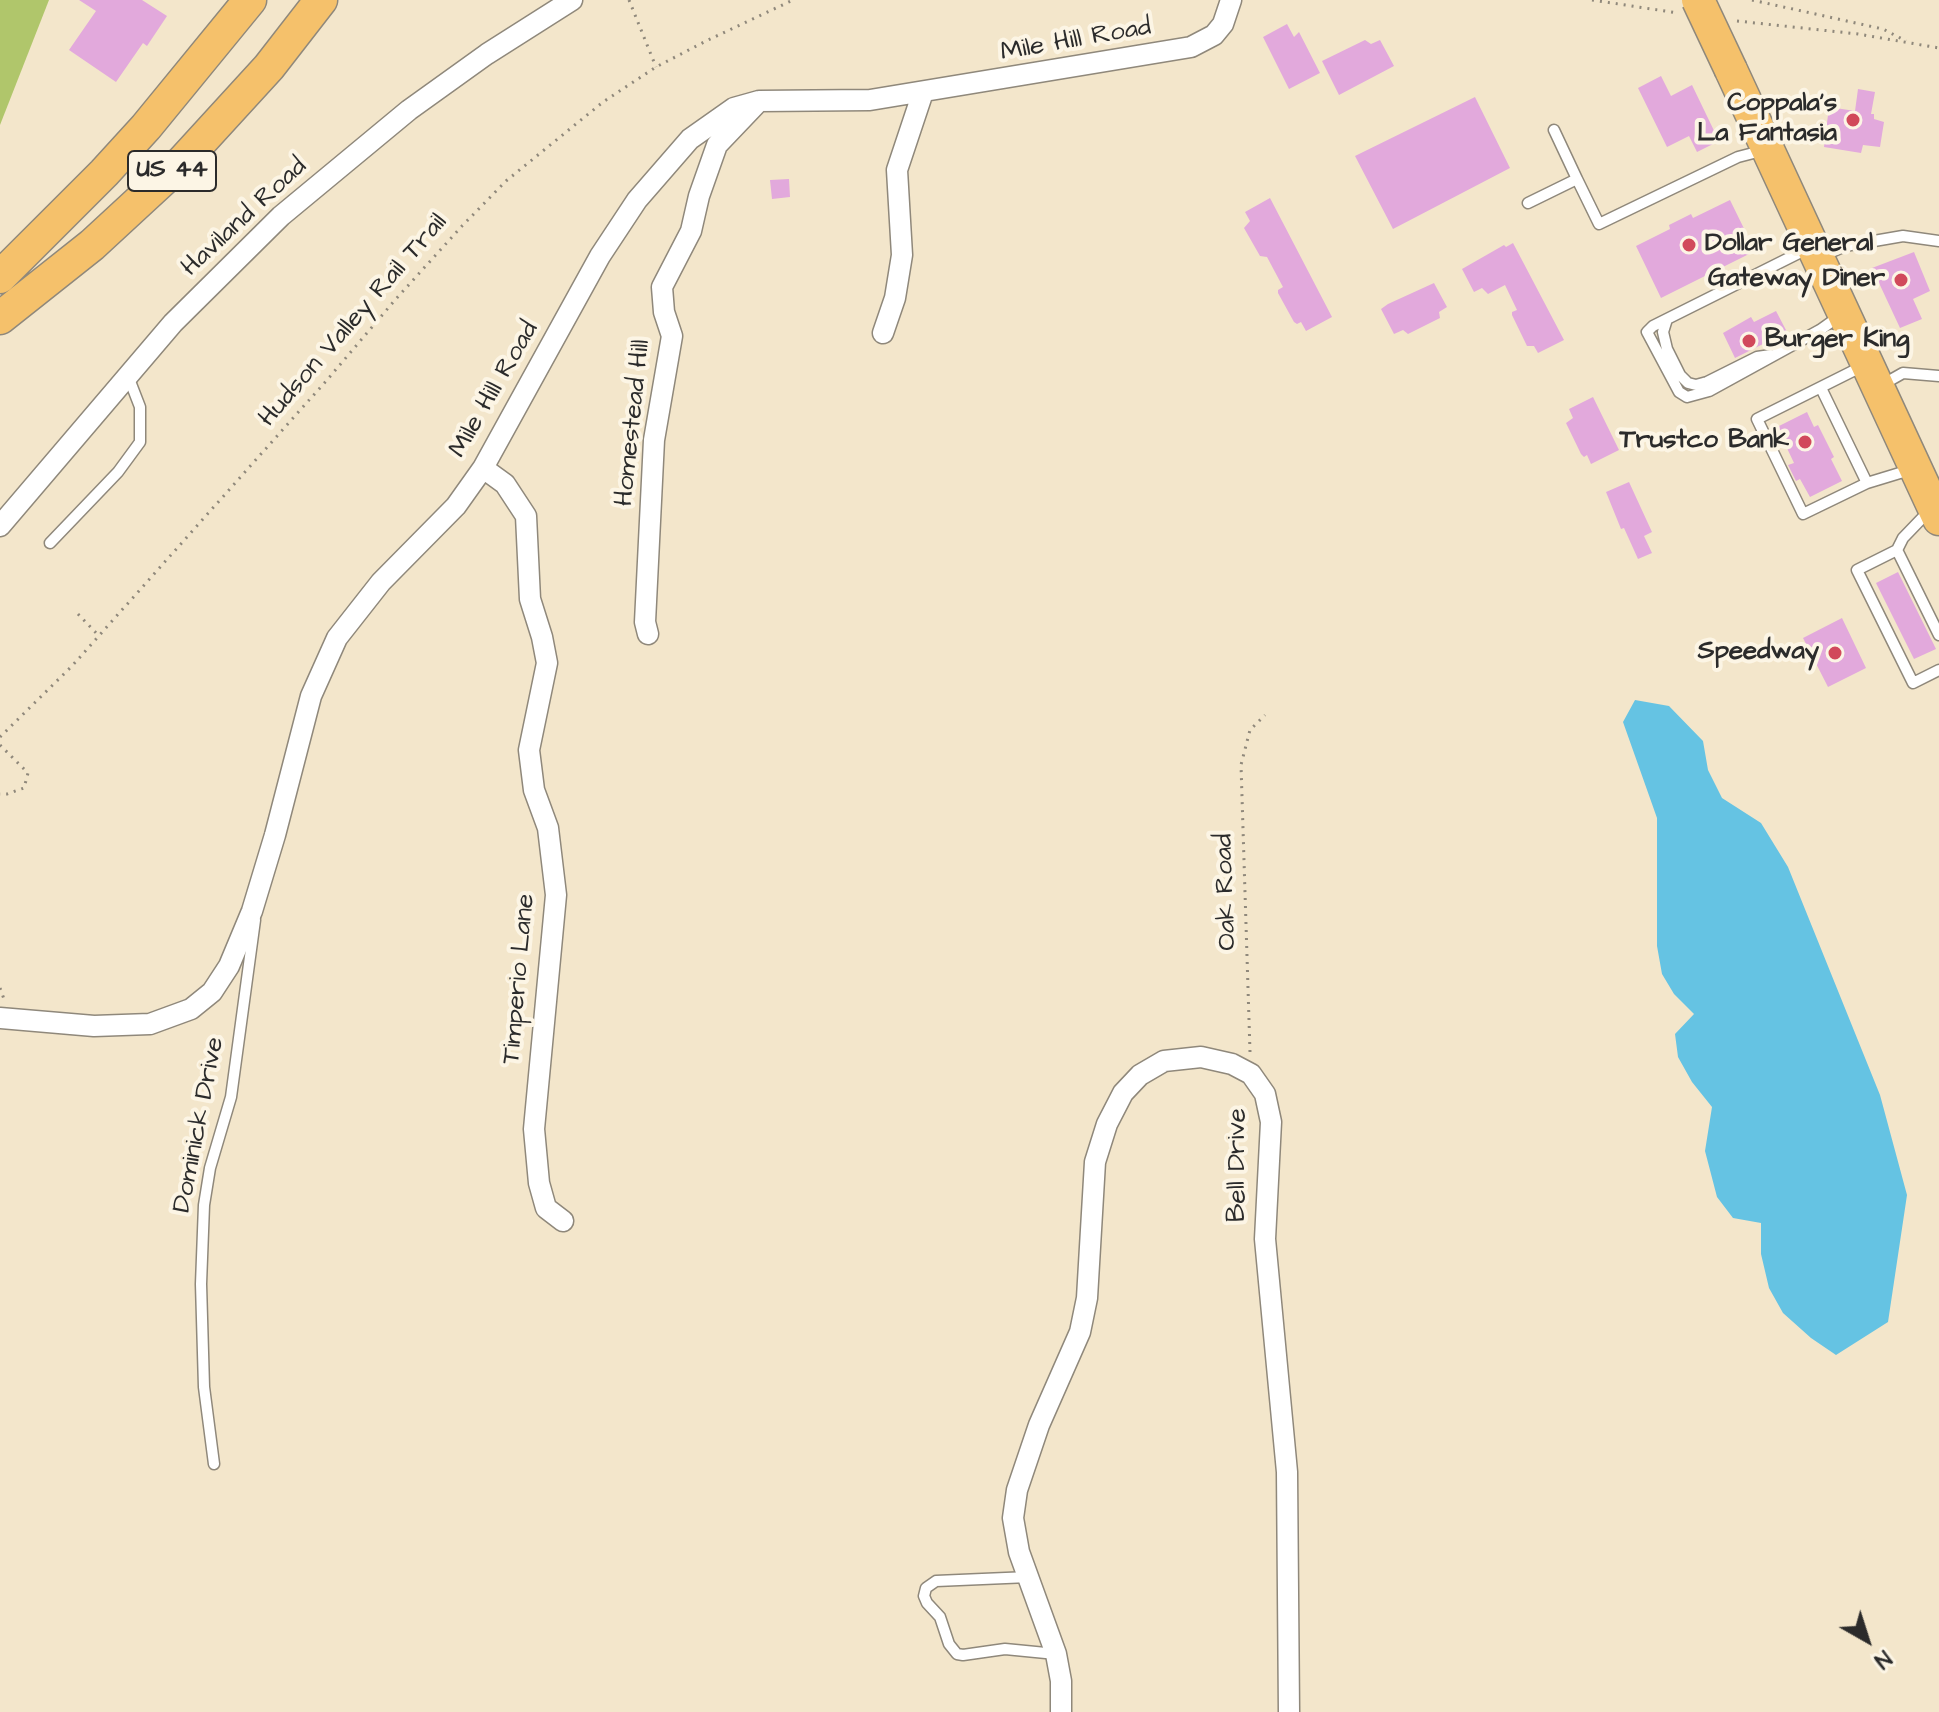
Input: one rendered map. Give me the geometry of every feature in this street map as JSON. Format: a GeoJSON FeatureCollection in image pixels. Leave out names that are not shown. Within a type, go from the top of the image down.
{"type":"FeatureCollection","features":[{"type":"Feature","properties":{"kind":"highway","name":"US 44"},"geometry":{"type":"LineString","coordinates":[[0,277],[125,150],[250,0]]}},
{"type":"Feature","properties":{"kind":"highway","name":"US 44"},"geometry":{"type":"LineString","coordinates":[[0,318],[92,245],[183,161],[269,67],[321,0]]}},
{"type":"Feature","properties":{"kind":"highway"},"geometry":{"type":"LineString","coordinates":[[1688,7],[1731,70],[1936,513]]}},
{"type":"Feature","properties":{"kind":"street","name":"Haviland Road"},"geometry":{"type":"LineString","coordinates":[[0,526],[127,375],[223,272],[311,190],[446,83],[572,0]]}},
{"type":"Feature","properties":{"kind":"street","name":"Mile Hill Road"},"geometry":{"type":"LineString","coordinates":[[0,1018],[115,1027],[150,1024],[178,1016],[201,1001],[220,980],[237,949],[259,890],[304,718],[327,656],[365,600],[456,506],[483,468],[600,256],[637,200],[698,132],[734,108],[759,101],[870,100],[1191,47],[1214,35],[1223,24],[1231,0]]}},
{"type":"Feature","properties":{"kind":"street"},"geometry":{"type":"LineString","coordinates":[[883,333],[895,298],[902,255],[897,170],[923,92]]}},
{"type":"Feature","properties":{"kind":"street","name":"Homestead Hill"},"geometry":{"type":"LineString","coordinates":[[648,634],[645,622],[654,440],[672,336],[664,312],[662,287],[691,231],[699,196],[717,145],[759,101]]}},
{"type":"Feature","properties":{"kind":"street","name":"Timperio Lane"},"geometry":{"type":"LineString","coordinates":[[483,468],[505,484],[526,516],[530,599],[547,663],[529,750],[534,790],[548,828],[556,895],[534,1129],[539,1183],[546,1208],[563,1221]]}},
{"type":"Feature","properties":{"kind":"street","name":"Bell Drive"},"geometry":{"type":"LineString","coordinates":[[1061,1712],[1061,1681],[1056,1654],[1019,1552],[1013,1518],[1017,1490],[1039,1425],[1080,1332],[1087,1298],[1095,1162],[1107,1124],[1123,1093],[1140,1075],[1164,1061],[1201,1057],[1232,1064],[1251,1074],[1265,1094],[1271,1122],[1265,1239],[1287,1472],[1289,1712]]}},
{"type":"Feature","properties":{"kind":"lane"},"geometry":{"type":"LineString","coordinates":[[1554,130],[1599,224],[1738,157],[1767,149]]}},
{"type":"Feature","properties":{"kind":"lane"},"geometry":{"type":"LineString","coordinates":[[1528,203],[1577,179]]}},
{"type":"Feature","properties":{"kind":"lane"},"geometry":{"type":"LineString","coordinates":[[1843,314],[1709,391],[1687,397],[1679,392],[1647,332],[1667,319],[1815,252],[1903,236],[1939,241]]}},
{"type":"Feature","properties":{"kind":"lane"},"geometry":{"type":"LineString","coordinates":[[1915,468],[1867,483],[1803,514],[1757,419],[1821,388],[1872,376],[1903,373],[1939,376]]}},
{"type":"Feature","properties":{"kind":"lane"},"geometry":{"type":"LineString","coordinates":[[50,543],[118,472],[140,442],[140,407],[127,375]]}},
{"type":"Feature","properties":{"kind":"lane"},"geometry":{"type":"LineString","coordinates":[[1821,388],[1867,483]]}},
{"type":"Feature","properties":{"kind":"lane"},"geometry":{"type":"LineString","coordinates":[[1936,513],[1903,538],[1897,550],[1857,570],[1913,683],[1939,670]]}},
{"type":"Feature","properties":{"kind":"lane"},"geometry":{"type":"LineString","coordinates":[[1897,550],[1939,635]]}},
{"type":"Feature","properties":{"kind":"lane","name":"Dominick Drive"},"geometry":{"type":"LineString","coordinates":[[214,1464],[204,1387],[201,1284],[204,1205],[210,1168],[231,1097],[259,890]]}},
{"type":"Feature","properties":{"kind":"lane"},"geometry":{"type":"LineString","coordinates":[[1029,1577],[936,1581],[926,1588],[924,1596],[940,1617],[949,1644],[957,1654],[1005,1649],[1056,1654]]}},
{"type":"Feature","properties":{"kind":"path"},"geometry":{"type":"LineString","coordinates":[[629,0],[656,67]]}},
{"type":"Feature","properties":{"kind":"path","name":"Hudson Valley Rail Trail"},"geometry":{"type":"LineString","coordinates":[[0,737],[99,636],[462,226],[506,181],[603,102],[656,67],[793,0]]}},
{"type":"Feature","properties":{"kind":"path"},"geometry":{"type":"LineString","coordinates":[[1592,0],[1688,7]]}},
{"type":"Feature","properties":{"kind":"path"},"geometry":{"type":"LineString","coordinates":[[1752,0],[1883,29],[1908,42]]}},
{"type":"Feature","properties":{"kind":"path"},"geometry":{"type":"LineString","coordinates":[[1732,21],[1816,29],[1939,48]]}},
{"type":"Feature","properties":{"kind":"path"},"geometry":{"type":"LineString","coordinates":[[78,614],[99,636]]}},
{"type":"Feature","properties":{"kind":"path","name":"Oak Road"},"geometry":{"type":"LineString","coordinates":[[1251,1074],[1241,765],[1250,730],[1265,715]]}},
{"type":"Feature","properties":{"kind":"path"},"geometry":{"type":"LineString","coordinates":[[0,745],[28,773],[24,788],[0,794]]}},
{"type":"Feature","properties":{"kind":"green space"},"geometry":{"type":"Polygon","coordinates":[[[0,0],[49,0],[0,125],[0,0]]]}},
{"type":"Feature","properties":{"kind":"water"},"geometry":{"type":"Polygon","coordinates":[[[1635,700],[1669,706],[1703,741],[1708,770],[1722,798],[1761,823],[1788,867],[1880,1095],[1907,1195],[1888,1322],[1836,1355],[1783,1313],[1769,1288],[1761,1254],[1761,1223],[1733,1218],[1717,1197],[1705,1151],[1712,1107],[1692,1082],[1678,1057],[1675,1034],[1694,1014],[1674,994],[1662,974],[1657,946],[1657,818],[1623,722],[1635,700]]]}},
{"type":"Feature","properties":{"kind":"building"},"geometry":{"type":"Polygon","coordinates":[[[79,0],[142,0],[167,16],[147,46],[143,43],[116,82],[69,50],[96,11],[79,0]]]}},
{"type":"Feature","properties":{"kind":"building"},"geometry":{"type":"Polygon","coordinates":[[[1287,24],[1294,37],[1299,32],[1320,73],[1289,89],[1263,37],[1287,24]]]}},
{"type":"Feature","properties":{"kind":"building"},"geometry":{"type":"Polygon","coordinates":[[[1365,40],[1371,44],[1380,40],[1394,66],[1339,95],[1322,61],[1365,40]]]}},
{"type":"Feature","properties":{"kind":"building"},"geometry":{"type":"Polygon","coordinates":[[[1661,76],[1671,96],[1692,85],[1719,141],[1697,152],[1689,136],[1667,147],[1638,88],[1661,76]]]}},
{"type":"Feature","properties":{"kind":"building","name":"Coppala's La Fantasia"},"geometry":{"type":"Polygon","coordinates":[[[1858,89],[1875,92],[1871,114],[1874,114],[1874,119],[1884,122],[1880,147],[1863,145],[1861,153],[1824,147],[1829,107],[1855,111],[1858,89]]]}},
{"type":"Feature","properties":{"kind":"building"},"geometry":{"type":"Polygon","coordinates":[[[1475,97],[1510,168],[1393,229],[1355,156],[1475,97]]]}},
{"type":"Feature","properties":{"kind":"building"},"geometry":{"type":"Polygon","coordinates":[[[789,179],[790,197],[772,199],[770,180],[789,179]]]}},
{"type":"Feature","properties":{"kind":"building"},"geometry":{"type":"Polygon","coordinates":[[[1270,198],[1332,317],[1306,331],[1301,322],[1294,322],[1278,293],[1283,287],[1267,257],[1260,256],[1244,228],[1250,221],[1245,212],[1270,198]]]}},
{"type":"Feature","properties":{"kind":"building"},"geometry":{"type":"Polygon","coordinates":[[[1730,200],[1755,251],[1661,298],[1636,246],[1670,229],[1669,225],[1691,214],[1693,218],[1730,200]]]}},
{"type":"Feature","properties":{"kind":"building"},"geometry":{"type":"Polygon","coordinates":[[[1513,243],[1564,340],[1538,353],[1534,346],[1527,346],[1512,315],[1517,310],[1505,285],[1488,294],[1482,288],[1474,292],[1462,269],[1513,243]]]}},
{"type":"Feature","properties":{"kind":"building","name":"Gateway Diner"},"geometry":{"type":"Polygon","coordinates":[[[1914,252],[1930,291],[1913,299],[1922,319],[1900,328],[1872,268],[1914,252]]]}},
{"type":"Feature","properties":{"kind":"building"},"geometry":{"type":"Polygon","coordinates":[[[1434,283],[1447,307],[1439,312],[1440,318],[1408,334],[1403,330],[1394,334],[1381,309],[1434,283]]]}},
{"type":"Feature","properties":{"kind":"building","name":"Burger King"},"geometry":{"type":"Polygon","coordinates":[[[1776,311],[1787,332],[1735,358],[1723,333],[1751,317],[1754,322],[1776,311]]]}},
{"type":"Feature","properties":{"kind":"building"},"geometry":{"type":"Polygon","coordinates":[[[1593,397],[1619,450],[1591,464],[1587,455],[1584,457],[1581,454],[1566,423],[1573,418],[1569,409],[1593,397]]]}},
{"type":"Feature","properties":{"kind":"building","name":"Trustco Bank"},"geometry":{"type":"Polygon","coordinates":[[[1807,412],[1814,427],[1818,425],[1842,481],[1810,497],[1800,479],[1796,481],[1788,465],[1794,463],[1777,427],[1807,412]]]}},
{"type":"Feature","properties":{"kind":"building"},"geometry":{"type":"Polygon","coordinates":[[[1629,482],[1652,532],[1644,536],[1652,553],[1638,559],[1624,528],[1621,529],[1606,492],[1629,482]]]}},
{"type":"Feature","properties":{"kind":"building"},"geometry":{"type":"Polygon","coordinates":[[[1898,572],[1936,649],[1914,659],[1876,583],[1898,572]]]}},
{"type":"Feature","properties":{"kind":"building","name":"Speedway"},"geometry":{"type":"Polygon","coordinates":[[[1842,618],[1866,668],[1828,687],[1803,638],[1842,618]]]}},
{"type":"Feature","properties":{"kind":"place","name":"Coppala's La Fantasia"},"geometry":{"type":"Point","coordinates":[1853,120]}},
{"type":"Feature","properties":{"kind":"place","name":"Dollar General"},"geometry":{"type":"Point","coordinates":[1689,245]}},
{"type":"Feature","properties":{"kind":"place","name":"Gateway Diner"},"geometry":{"type":"Point","coordinates":[1901,280]}},
{"type":"Feature","properties":{"kind":"place","name":"Burger King"},"geometry":{"type":"Point","coordinates":[1749,341]}},
{"type":"Feature","properties":{"kind":"place","name":"Trustco Bank"},"geometry":{"type":"Point","coordinates":[1805,442]}},
{"type":"Feature","properties":{"kind":"place","name":"Speedway"},"geometry":{"type":"Point","coordinates":[1835,653]}}]}
